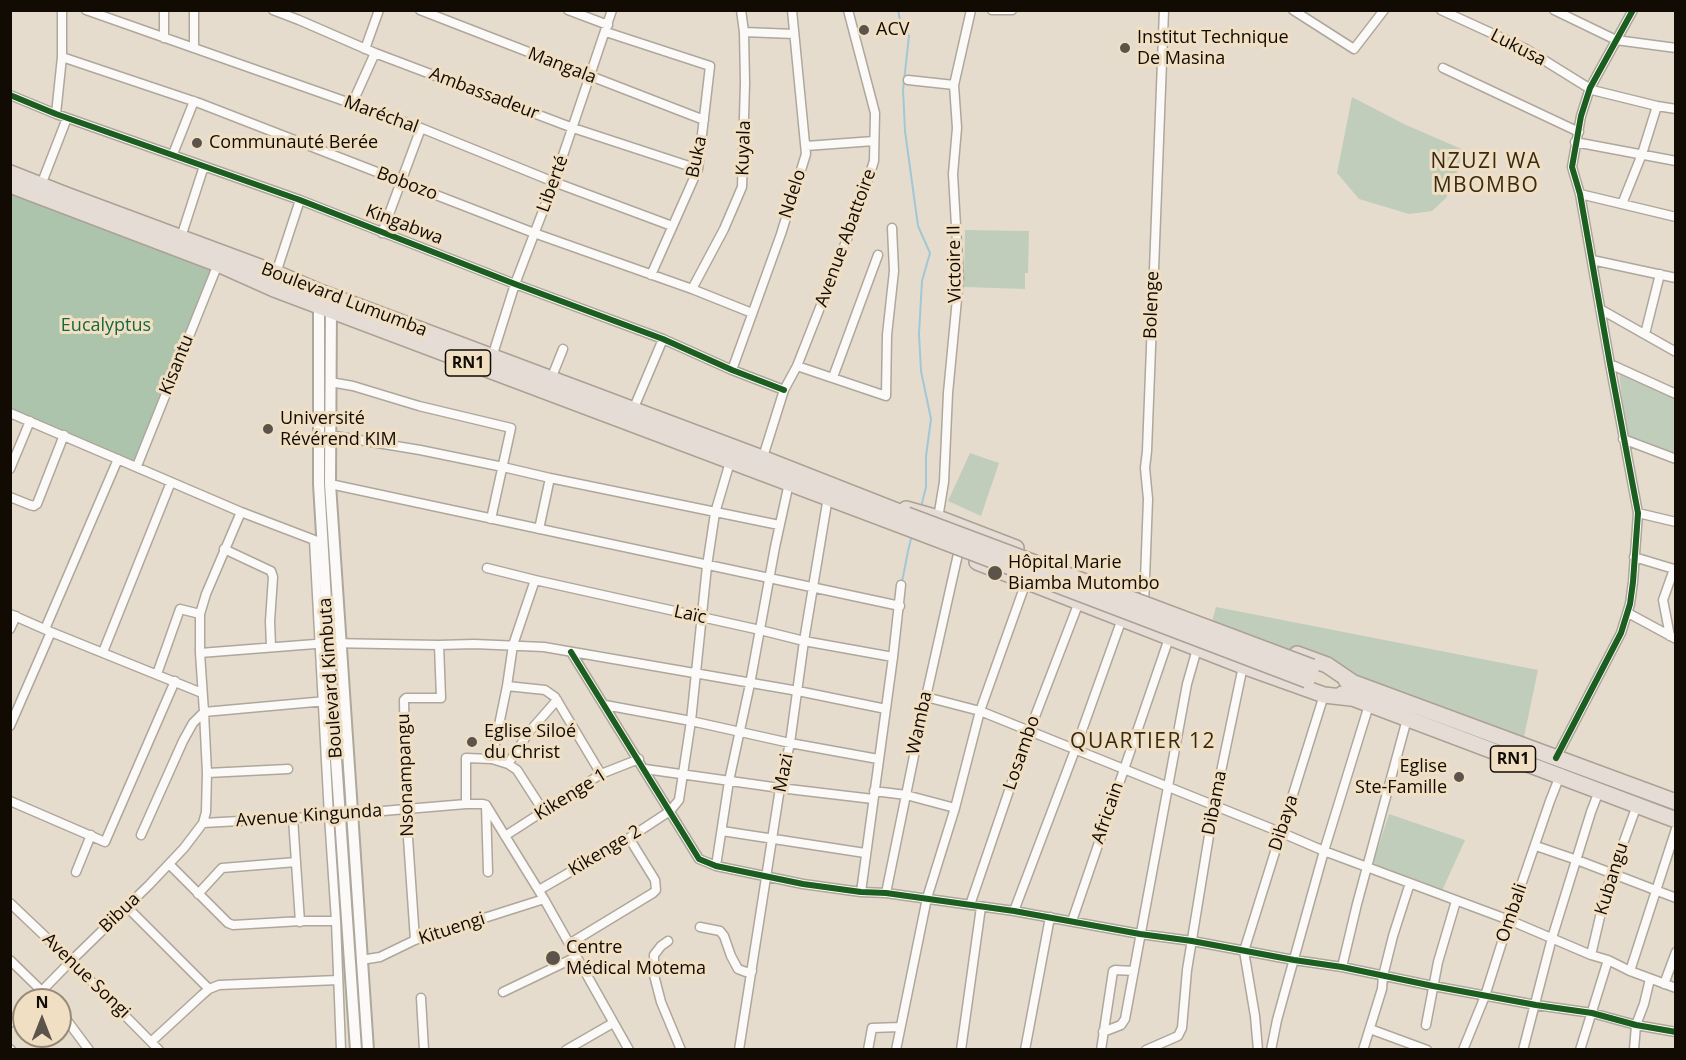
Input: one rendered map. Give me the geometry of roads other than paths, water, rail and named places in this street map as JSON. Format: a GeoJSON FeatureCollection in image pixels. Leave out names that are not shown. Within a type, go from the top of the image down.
{"type":"FeatureCollection","features":[{"type":"Feature","properties":{"kind":"highway","name":"Boulevard Lumumba"},"geometry":{"type":"LineString","coordinates":[[10,173],[276,273],[325,301],[730,462],[760,465],[789,483],[828,497],[877,510]]}},
{"type":"Feature","properties":{"kind":"highway","name":"Boulevard Lumumba"},"geometry":{"type":"LineString","coordinates":[[10,185],[218,264],[245,277],[325,301],[551,379],[633,410],[760,465],[877,510]]}},
{"type":"Feature","properties":{"kind":"highway"},"geometry":{"type":"LineString","coordinates":[[877,510],[915,522],[1353,691]]}},
{"type":"Feature","properties":{"kind":"highway","name":"RN1"},"geometry":{"type":"LineString","coordinates":[[915,522],[958,554],[1197,649],[1324,695],[1353,691],[1561,766],[1599,791],[1676,820]]}},
{"type":"Feature","properties":{"kind":"highway","name":"RN1"},"geometry":{"type":"LineString","coordinates":[[915,522],[1130,593],[1327,664],[1369,705],[1407,719],[1676,802]]}},
{"type":"Feature","properties":{"kind":"street"},"geometry":{"type":"LineString","coordinates":[[56,114],[62,57],[62,10]]}},
{"type":"Feature","properties":{"kind":"street","name":"Maréchal"},"geometry":{"type":"LineString","coordinates":[[86,10],[113,15],[164,38],[421,129],[672,226]]}},
{"type":"Feature","properties":{"kind":"street"},"geometry":{"type":"LineString","coordinates":[[164,10],[164,38]]}},
{"type":"Feature","properties":{"kind":"street"},"geometry":{"type":"LineString","coordinates":[[194,10],[194,48]]}},
{"type":"Feature","properties":{"kind":"street","name":"Ambassadeur"},"geometry":{"type":"LineString","coordinates":[[273,10],[375,53],[573,128],[698,169]]}},
{"type":"Feature","properties":{"kind":"street"},"geometry":{"type":"LineString","coordinates":[[365,49],[379,10]]}},
{"type":"Feature","properties":{"kind":"street","name":"Mangala"},"geometry":{"type":"LineString","coordinates":[[420,10],[704,120]]}},
{"type":"Feature","properties":{"kind":"street"},"geometry":{"type":"LineString","coordinates":[[568,10],[607,28]]}},
{"type":"Feature","properties":{"kind":"street","name":"Liberté"},"geometry":{"type":"LineString","coordinates":[[492,357],[515,284],[554,182],[612,10]]}},
{"type":"Feature","properties":{"kind":"street","name":"Kuyala"},"geometry":{"type":"LineString","coordinates":[[692,289],[724,229],[742,187],[745,83],[741,10]]}},
{"type":"Feature","properties":{"kind":"street","name":"Ndelo"},"geometry":{"type":"LineString","coordinates":[[732,370],[781,234],[806,154],[792,10]]}},
{"type":"Feature","properties":{"kind":"street","name":"Avenue Abattoire"},"geometry":{"type":"LineString","coordinates":[[760,465],[784,390],[797,366],[858,211],[874,161],[874,113],[848,10]]}},
{"type":"Feature","properties":{"kind":"street","name":"Victoire II"},"geometry":{"type":"LineString","coordinates":[[915,522],[944,482],[948,393],[959,278],[953,174],[957,128],[954,85],[971,10]]}},
{"type":"Feature","properties":{"kind":"street"},"geometry":{"type":"LineString","coordinates":[[992,10],[1012,10]]}},
{"type":"Feature","properties":{"kind":"street","name":"Bolenge"},"geometry":{"type":"LineString","coordinates":[[1142,627],[1148,499],[1145,468],[1164,10]]}},
{"type":"Feature","properties":{"kind":"street"},"geometry":{"type":"LineString","coordinates":[[1293,10],[1354,49],[1384,10]]}},
{"type":"Feature","properties":{"kind":"street","name":"Lukusa"},"geometry":{"type":"LineString","coordinates":[[1441,10],[1526,49],[1591,89],[1676,109]]}},
{"type":"Feature","properties":{"kind":"street"},"geometry":{"type":"LineString","coordinates":[[1554,10],[1616,40],[1676,48]]}},
{"type":"Feature","properties":{"kind":"street","name":"Ombali"},"geometry":{"type":"LineString","coordinates":[[1463,1050],[1485,996],[1561,766],[1621,633],[1628,612],[1633,582],[1638,513],[1580,194],[1572,167],[1581,116],[1591,89],[1633,10]]}},
{"type":"Feature","properties":{"kind":"street","name":"Buka"},"geometry":{"type":"LineString","coordinates":[[607,28],[710,66],[698,169],[651,275]]}},
{"type":"Feature","properties":{"kind":"street"},"geometry":{"type":"LineString","coordinates":[[744,32],[794,34]]}},
{"type":"Feature","properties":{"kind":"street"},"geometry":{"type":"LineString","coordinates":[[352,104],[375,53]]}},
{"type":"Feature","properties":{"kind":"street","name":"Bobozo"},"geometry":{"type":"LineString","coordinates":[[62,57],[194,101],[534,233],[692,289],[752,313]]}},
{"type":"Feature","properties":{"kind":"street"},"geometry":{"type":"LineString","coordinates":[[1443,68],[1579,132]]}},
{"type":"Feature","properties":{"kind":"street"},"geometry":{"type":"LineString","coordinates":[[908,80],[954,85]]}},
{"type":"Feature","properties":{"kind":"street","name":"Kingabwa"},"geometry":{"type":"LineString","coordinates":[[10,95],[67,118],[300,200],[663,339],[784,390]]}},
{"type":"Feature","properties":{"kind":"street"},"geometry":{"type":"LineString","coordinates":[[173,154],[194,101]]}},
{"type":"Feature","properties":{"kind":"street"},"geometry":{"type":"LineString","coordinates":[[1622,204],[1642,154],[1657,106]]}},
{"type":"Feature","properties":{"kind":"street"},"geometry":{"type":"LineString","coordinates":[[41,185],[67,118]]}},
{"type":"Feature","properties":{"kind":"street"},"geometry":{"type":"LineString","coordinates":[[382,233],[421,129]]}},
{"type":"Feature","properties":{"kind":"street"},"geometry":{"type":"LineString","coordinates":[[806,146],[874,141]]}},
{"type":"Feature","properties":{"kind":"street"},"geometry":{"type":"LineString","coordinates":[[1575,142],[1676,161]]}},
{"type":"Feature","properties":{"kind":"street"},"geometry":{"type":"LineString","coordinates":[[181,237],[204,166]]}},
{"type":"Feature","properties":{"kind":"street"},"geometry":{"type":"LineString","coordinates":[[1580,194],[1676,217]]}},
{"type":"Feature","properties":{"kind":"street"},"geometry":{"type":"LineString","coordinates":[[276,273],[300,200]]}},
{"type":"Feature","properties":{"kind":"street"},"geometry":{"type":"LineString","coordinates":[[797,366],[886,396],[887,335],[895,265],[892,228]]}},
{"type":"Feature","properties":{"kind":"street"},"geometry":{"type":"LineString","coordinates":[[833,377],[878,255]]}},
{"type":"Feature","properties":{"kind":"street"},"geometry":{"type":"LineString","coordinates":[[1592,260],[1676,278]]}},
{"type":"Feature","properties":{"kind":"street","name":"Kisantu"},"geometry":{"type":"LineString","coordinates":[[136,466],[218,264]]}},
{"type":"Feature","properties":{"kind":"street"},"geometry":{"type":"LineString","coordinates":[[1645,334],[1660,274]]}},
{"type":"Feature","properties":{"kind":"street","name":"Boulevard Kimbuta"},"geometry":{"type":"LineString","coordinates":[[323,541],[330,484],[330,382],[325,301]]}},
{"type":"Feature","properties":{"kind":"street","name":"Boulevard Kimbuta"},"geometry":{"type":"LineString","coordinates":[[325,301],[319,484],[330,644],[352,814],[367,1049]]}},
{"type":"Feature","properties":{"kind":"street"},"geometry":{"type":"LineString","coordinates":[[1600,309],[1676,352]]}},
{"type":"Feature","properties":{"kind":"street"},"geometry":{"type":"LineString","coordinates":[[633,410],[663,339]]}},
{"type":"Feature","properties":{"kind":"street"},"geometry":{"type":"LineString","coordinates":[[551,379],[563,349]]}},
{"type":"Feature","properties":{"kind":"street"},"geometry":{"type":"LineString","coordinates":[[1610,364],[1676,394]]}},
{"type":"Feature","properties":{"kind":"street"},"geometry":{"type":"LineString","coordinates":[[330,382],[511,428],[491,519]]}},
{"type":"Feature","properties":{"kind":"street"},"geometry":{"type":"LineString","coordinates":[[10,413],[241,512],[323,541]]}},
{"type":"Feature","properties":{"kind":"street"},"geometry":{"type":"LineString","coordinates":[[10,468],[30,421]]}},
{"type":"Feature","properties":{"kind":"street"},"geometry":{"type":"LineString","coordinates":[[10,497],[34,506],[37,504],[64,435]]}},
{"type":"Feature","properties":{"kind":"street"},"geometry":{"type":"LineString","coordinates":[[330,435],[420,450],[779,525]]}},
{"type":"Feature","properties":{"kind":"street"},"geometry":{"type":"LineString","coordinates":[[1623,439],[1676,459]]}},
{"type":"Feature","properties":{"kind":"street"},"geometry":{"type":"LineString","coordinates":[[10,726],[118,459]]}},
{"type":"Feature","properties":{"kind":"street"},"geometry":{"type":"LineString","coordinates":[[670,811],[679,800],[684,774],[707,566],[715,513],[730,462]]}},
{"type":"Feature","properties":{"kind":"street"},"geometry":{"type":"LineString","coordinates":[[539,529],[550,478]]}},
{"type":"Feature","properties":{"kind":"street"},"geometry":{"type":"LineString","coordinates":[[103,652],[171,482]]}},
{"type":"Feature","properties":{"kind":"street"},"geometry":{"type":"LineString","coordinates":[[716,866],[729,780],[789,483]]}},
{"type":"Feature","properties":{"kind":"street"},"geometry":{"type":"LineString","coordinates":[[330,484],[900,606]]}},
{"type":"Feature","properties":{"kind":"street","name":"Mazi"},"geometry":{"type":"LineString","coordinates":[[739,1050],[828,497]]}},
{"type":"Feature","properties":{"kind":"street"},"geometry":{"type":"LineString","coordinates":[[203,824],[206,812],[207,772],[200,614],[224,549],[241,512]]}},
{"type":"Feature","properties":{"kind":"street"},"geometry":{"type":"LineString","coordinates":[[1638,513],[1676,522]]}},
{"type":"Feature","properties":{"kind":"street"},"geometry":{"type":"LineString","coordinates":[[224,549],[271,571],[273,577],[271,646]]}},
{"type":"Feature","properties":{"kind":"street","name":"Wamba"},"geometry":{"type":"LineString","coordinates":[[886,893],[926,696],[958,554]]}},
{"type":"Feature","properties":{"kind":"street"},"geometry":{"type":"LineString","coordinates":[[1634,557],[1675,567],[1662,600],[1673,637]]}},
{"type":"Feature","properties":{"kind":"street","name":"Laïc"},"geometry":{"type":"LineString","coordinates":[[487,568],[804,641],[893,657]]}},
{"type":"Feature","properties":{"kind":"street"},"geometry":{"type":"LineString","coordinates":[[492,759],[513,645],[535,580]]}},
{"type":"Feature","properties":{"kind":"street"},"geometry":{"type":"LineString","coordinates":[[896,1050],[927,898],[955,808],[980,711],[1026,582]]}},
{"type":"Feature","properties":{"kind":"street"},"geometry":{"type":"LineString","coordinates":[[861,892],[902,585]]}},
{"type":"Feature","properties":{"kind":"street"},"geometry":{"type":"LineString","coordinates":[[1014,911],[1075,750],[1130,593]]}},
{"type":"Feature","properties":{"kind":"street","name":"Losambo"},"geometry":{"type":"LineString","coordinates":[[970,906],[1029,732],[1078,602]]}},
{"type":"Feature","properties":{"kind":"street"},"geometry":{"type":"LineString","coordinates":[[157,674],[178,611],[182,609],[200,614]]}},
{"type":"Feature","properties":{"kind":"street"},"geometry":{"type":"LineString","coordinates":[[1628,612],[1673,637]]}},
{"type":"Feature","properties":{"kind":"street","name":"Africain"},"geometry":{"type":"LineString","coordinates":[[1072,921],[1170,638],[1182,613]]}},
{"type":"Feature","properties":{"kind":"street"},"geometry":{"type":"LineString","coordinates":[[10,629],[13,615],[202,693]]}},
{"type":"Feature","properties":{"kind":"street"},"geometry":{"type":"LineString","coordinates":[[200,653],[271,646],[330,644],[474,644],[544,647],[798,691],[886,709]]}},
{"type":"Feature","properties":{"kind":"street","name":"Boulevard Kimbuta"},"geometry":{"type":"LineString","coordinates":[[330,644],[327,701],[334,816],[356,1050]]}},
{"type":"Feature","properties":{"kind":"street","name":"Nsonampangu"},"geometry":{"type":"LineString","coordinates":[[415,940],[406,809],[404,700],[406,698],[441,698],[440,645]]}},
{"type":"Feature","properties":{"kind":"street"},"geometry":{"type":"LineString","coordinates":[[1103,1032],[1120,1025],[1125,1019],[1187,684],[1197,649]]}},
{"type":"Feature","properties":{"kind":"street"},"geometry":{"type":"LineString","coordinates":[[572,652],[699,859],[716,866],[803,884],[927,898],[1014,911],[1294,960],[1342,966],[1485,996],[1592,1013],[1676,1032]]}},
{"type":"Feature","properties":{"kind":"street","name":"Dibama"},"geometry":{"type":"LineString","coordinates":[[1146,1050],[1181,1033],[1191,941],[1214,805],[1243,666]]}},
{"type":"Feature","properties":{"kind":"street"},"geometry":{"type":"LineString","coordinates":[[10,801],[105,842],[175,681]]}},
{"type":"Feature","properties":{"kind":"street"},"geometry":{"type":"LineString","coordinates":[[507,686],[545,690],[557,700],[601,774]]}},
{"type":"Feature","properties":{"kind":"street","name":"Dibaya"},"geometry":{"type":"LineString","coordinates":[[1244,951],[1324,695]]}},
{"type":"Feature","properties":{"kind":"street"},"geometry":{"type":"LineString","coordinates":[[926,696],[980,711],[1324,851],[1509,920],[1676,988]]}},
{"type":"Feature","properties":{"kind":"street"},"geometry":{"type":"LineString","coordinates":[[508,764],[529,732],[557,700]]}},
{"type":"Feature","properties":{"kind":"street"},"geometry":{"type":"LineString","coordinates":[[141,835],[183,741],[193,723],[204,712],[327,701]]}},
{"type":"Feature","properties":{"kind":"street"},"geometry":{"type":"LineString","coordinates":[[605,705],[878,759]]}},
{"type":"Feature","properties":{"kind":"street"},"geometry":{"type":"LineString","coordinates":[[1271,1050],[1324,851],[1369,705]]}},
{"type":"Feature","properties":{"kind":"street"},"geometry":{"type":"LineString","coordinates":[[1342,966],[1390,776],[1407,719]]}},
{"type":"Feature","properties":{"kind":"street"},"geometry":{"type":"LineString","coordinates":[[466,804],[466,758],[492,759],[508,764],[517,770],[544,812]]}},
{"type":"Feature","properties":{"kind":"street","name":"Kikenge 1"},"geometry":{"type":"LineString","coordinates":[[505,836],[601,774],[639,759]]}},
{"type":"Feature","properties":{"kind":"street"},"geometry":{"type":"LineString","coordinates":[[207,772],[288,769]]}},
{"type":"Feature","properties":{"kind":"street"},"geometry":{"type":"LineString","coordinates":[[645,769],[780,788],[873,795],[906,795],[955,808]]}},
{"type":"Feature","properties":{"kind":"street"},"geometry":{"type":"LineString","coordinates":[[1523,1050],[1552,938],[1599,791]]}},
{"type":"Feature","properties":{"kind":"street","name":"Avenue Kingunda"},"geometry":{"type":"LineString","coordinates":[[203,824],[334,816],[466,804],[486,805]]}},
{"type":"Feature","properties":{"kind":"street"},"geometry":{"type":"LineString","coordinates":[[486,805],[539,890],[629,1050]]}},
{"type":"Feature","properties":{"kind":"street"},"geometry":{"type":"LineString","coordinates":[[486,805],[488,872]]}},
{"type":"Feature","properties":{"kind":"street","name":"Kubangu"},"geometry":{"type":"LineString","coordinates":[[1591,955],[1612,875],[1637,805]]}},
{"type":"Feature","properties":{"kind":"street","name":"Kikenge 2"},"geometry":{"type":"LineString","coordinates":[[539,890],[630,838],[670,811]]}},
{"type":"Feature","properties":{"kind":"street"},"geometry":{"type":"LineString","coordinates":[[334,816],[341,1050]]}},
{"type":"Feature","properties":{"kind":"street"},"geometry":{"type":"LineString","coordinates":[[293,818],[300,922]]}},
{"type":"Feature","properties":{"kind":"street","name":"Bibua"},"geometry":{"type":"LineString","coordinates":[[45,988],[169,864],[203,824]]}},
{"type":"Feature","properties":{"kind":"street"},"geometry":{"type":"LineString","coordinates":[[1630,971],[1676,829]]}},
{"type":"Feature","properties":{"kind":"street"},"geometry":{"type":"LineString","coordinates":[[722,831],[865,853]]}},
{"type":"Feature","properties":{"kind":"street"},"geometry":{"type":"LineString","coordinates":[[76,872],[91,835]]}},
{"type":"Feature","properties":{"kind":"street"},"geometry":{"type":"LineString","coordinates":[[568,945],[656,890],[655,880],[630,838]]}},
{"type":"Feature","properties":{"kind":"street"},"geometry":{"type":"LineString","coordinates":[[1536,846],[1676,898]]}},
{"type":"Feature","properties":{"kind":"street"},"geometry":{"type":"LineString","coordinates":[[198,894],[222,868],[296,862]]}},
{"type":"Feature","properties":{"kind":"street"},"geometry":{"type":"LineString","coordinates":[[169,864],[228,923],[233,925],[336,921]]}},
{"type":"Feature","properties":{"kind":"street"},"geometry":{"type":"LineString","coordinates":[[1363,1050],[1410,883]]}},
{"type":"Feature","properties":{"kind":"street","name":"Kituengi"},"geometry":{"type":"LineString","coordinates":[[362,960],[380,957],[415,940],[544,899]]}},
{"type":"Feature","properties":{"kind":"street"},"geometry":{"type":"LineString","coordinates":[[1426,1025],[1433,986],[1456,902]]}},
{"type":"Feature","properties":{"kind":"street","name":"Avenue Songi"},"geometry":{"type":"LineString","coordinates":[[10,903],[159,1050]]}},
{"type":"Feature","properties":{"kind":"street"},"geometry":{"type":"LineString","coordinates":[[127,907],[209,988]]}},
{"type":"Feature","properties":{"kind":"street"},"geometry":{"type":"LineString","coordinates":[[961,1050],[981,907]]}},
{"type":"Feature","properties":{"kind":"street"},"geometry":{"type":"LineString","coordinates":[[1025,1050],[1050,917]]}},
{"type":"Feature","properties":{"kind":"street"},"geometry":{"type":"LineString","coordinates":[[700,927],[720,931],[738,969],[746,972],[752,971]]}},
{"type":"Feature","properties":{"kind":"street"},"geometry":{"type":"LineString","coordinates":[[668,941],[654,955],[654,975],[661,1002],[681,1050]]}},
{"type":"Feature","properties":{"kind":"street"},"geometry":{"type":"LineString","coordinates":[[1244,951],[1258,1050]]}},
{"type":"Feature","properties":{"kind":"street"},"geometry":{"type":"LineString","coordinates":[[1664,984],[1676,952]]}},
{"type":"Feature","properties":{"kind":"street"},"geometry":{"type":"LineString","coordinates":[[503,992],[576,957]]}},
{"type":"Feature","properties":{"kind":"street"},"geometry":{"type":"LineString","coordinates":[[10,960],[41,988]]}},
{"type":"Feature","properties":{"kind":"street"},"geometry":{"type":"LineString","coordinates":[[1580,1050],[1608,960]]}},
{"type":"Feature","properties":{"kind":"street"},"geometry":{"type":"LineString","coordinates":[[1101,1050],[1113,971],[1134,971]]}},
{"type":"Feature","properties":{"kind":"street"},"geometry":{"type":"LineString","coordinates":[[1634,1050],[1636,1024],[1650,979]]}},
{"type":"Feature","properties":{"kind":"street"},"geometry":{"type":"LineString","coordinates":[[152,1041],[209,988],[219,985],[338,980]]}},
{"type":"Feature","properties":{"kind":"street"},"geometry":{"type":"LineString","coordinates":[[421,998],[424,1050]]}},
{"type":"Feature","properties":{"kind":"street"},"geometry":{"type":"LineString","coordinates":[[566,1050],[613,1023]]}},
{"type":"Feature","properties":{"kind":"street"},"geometry":{"type":"LineString","coordinates":[[72,1024],[88,1050]]}},
{"type":"Feature","properties":{"kind":"street"},"geometry":{"type":"LineString","coordinates":[[868,1050],[872,1028],[900,1027]]}},
{"type":"Feature","properties":{"kind":"street"},"geometry":{"type":"LineString","coordinates":[[1370,1029],[1427,1050]]}},
{"type":"Feature","properties":{"kind":"waterway"},"geometry":{"type":"LineString","coordinates":[[898,10],[900,20],[909,36],[903,90],[905,131],[918,226],[930,253],[922,281],[919,334],[921,371],[931,419],[926,456],[926,487],[921,507]]}},
{"type":"Feature","properties":{"kind":"waterway"},"geometry":{"type":"LineString","coordinates":[[902,582],[912,535]]}},
{"type":"Feature","properties":{"kind":"place","name":"ACV"},"geometry":{"type":"Point","coordinates":[864,30]}},
{"type":"Feature","properties":{"kind":"place","name":"Institut Technique De Masina"},"geometry":{"type":"Point","coordinates":[1125,48]}},
{"type":"Feature","properties":{"kind":"place","name":"Communauté Berée"},"geometry":{"type":"Point","coordinates":[197,143]}},
{"type":"Feature","properties":{"kind":"place","name":"Université Révérend KIM"},"geometry":{"type":"Point","coordinates":[268,429]}},
{"type":"Feature","properties":{"kind":"place","name":"Hôpital Marie Biamba Mutombo"},"geometry":{"type":"Point","coordinates":[995,573]}},
{"type":"Feature","properties":{"kind":"place","name":"Eglise Siloé du Christ"},"geometry":{"type":"Point","coordinates":[472,742]}},
{"type":"Feature","properties":{"kind":"place","name":"Eglise Ste-Famille"},"geometry":{"type":"Point","coordinates":[1459,777]}},
{"type":"Feature","properties":{"kind":"place","name":"Centre Médical Motema"},"geometry":{"type":"Point","coordinates":[553,958]}},
{"type":"Feature","properties":{"kind":"district","name":"NZUZI WA MBOMBO"},"geometry":{"type":"Point","coordinates":[1486,174]}},
{"type":"Feature","properties":{"kind":"district","name":"QUARTIER 12"},"geometry":{"type":"Point","coordinates":[1143,742]}},
{"type":"Feature","properties":{"kind":"park label","name":"Eucalyptus"},"geometry":{"type":"Point","coordinates":[106,326]}}]}
